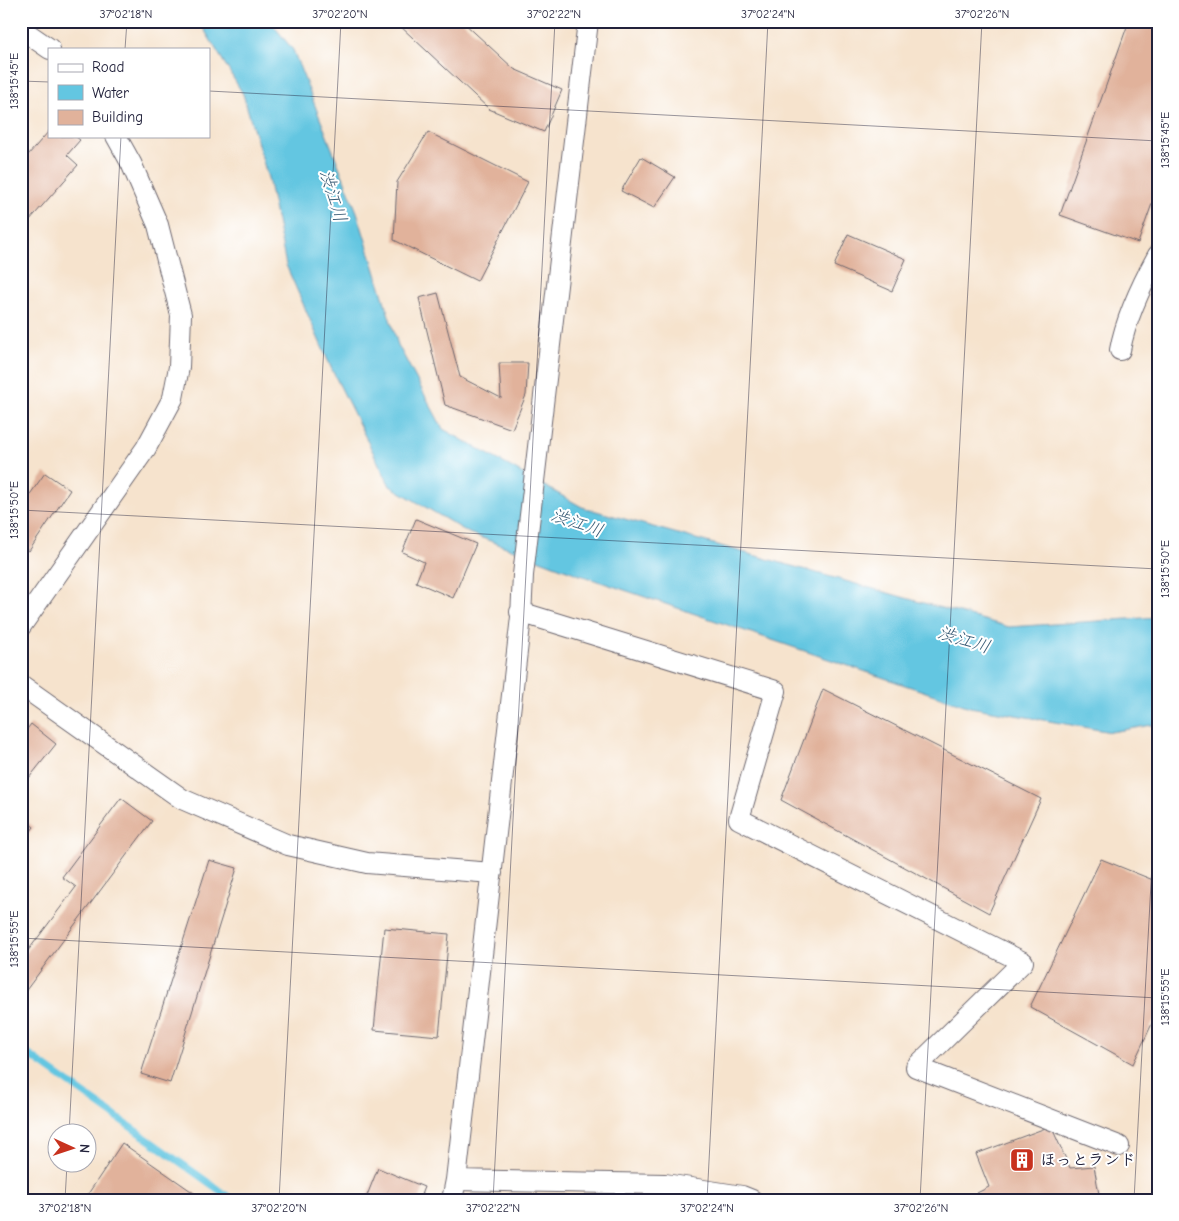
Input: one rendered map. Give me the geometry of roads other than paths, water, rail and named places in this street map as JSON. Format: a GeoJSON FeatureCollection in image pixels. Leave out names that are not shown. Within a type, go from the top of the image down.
{"type":"FeatureCollection","features":[{"type":"Feature","properties":{"kind":"street"},"geometry":{"type":"LineString","coordinates":[[452,1200],[456,1180],[492,874],[520,627],[523,574],[588,21]]}},
{"type":"Feature","properties":{"kind":"street"},"geometry":{"type":"LineString","coordinates":[[23,33],[48,48]]}},
{"type":"Feature","properties":{"kind":"street"},"geometry":{"type":"LineString","coordinates":[[21,626],[146,448],[173,398],[179,367],[181,315],[158,226],[131,163],[117,138]]}},
{"type":"Feature","properties":{"kind":"street"},"geometry":{"type":"LineString","coordinates":[[1120,350],[1123,335],[1148,273],[1158,255]]}},
{"type":"Feature","properties":{"kind":"street"},"geometry":{"type":"LineString","coordinates":[[520,612],[776,691],[739,819],[1023,962],[916,1067],[1119,1146]]}},
{"type":"Feature","properties":{"kind":"street"},"geometry":{"type":"LineString","coordinates":[[21,685],[182,799],[288,846],[368,863],[492,874]]}},
{"type":"Feature","properties":{"kind":"street"},"geometry":{"type":"LineString","coordinates":[[456,1180],[665,1184],[742,1196],[752,1200]]}},
{"type":"Feature","properties":{"kind":"water","name":"渋江川"},"geometry":{"type":"Polygon","coordinates":[[[199,21],[270,21],[293,50],[357,212],[398,345],[443,429],[582,507],[1009,627],[1158,617],[1158,724],[1111,732],[970,707],[580,575],[469,533],[390,486],[333,372],[286,265],[268,178],[243,94],[199,21]]]}},
{"type":"Feature","properties":{"kind":"waterway"},"geometry":{"type":"LineString","coordinates":[[21,1049],[233,1200]]}},
{"type":"Feature","properties":{"kind":"place","name":"ほっとランド"},"geometry":{"type":"Point","coordinates":[1022,1160]}}]}
